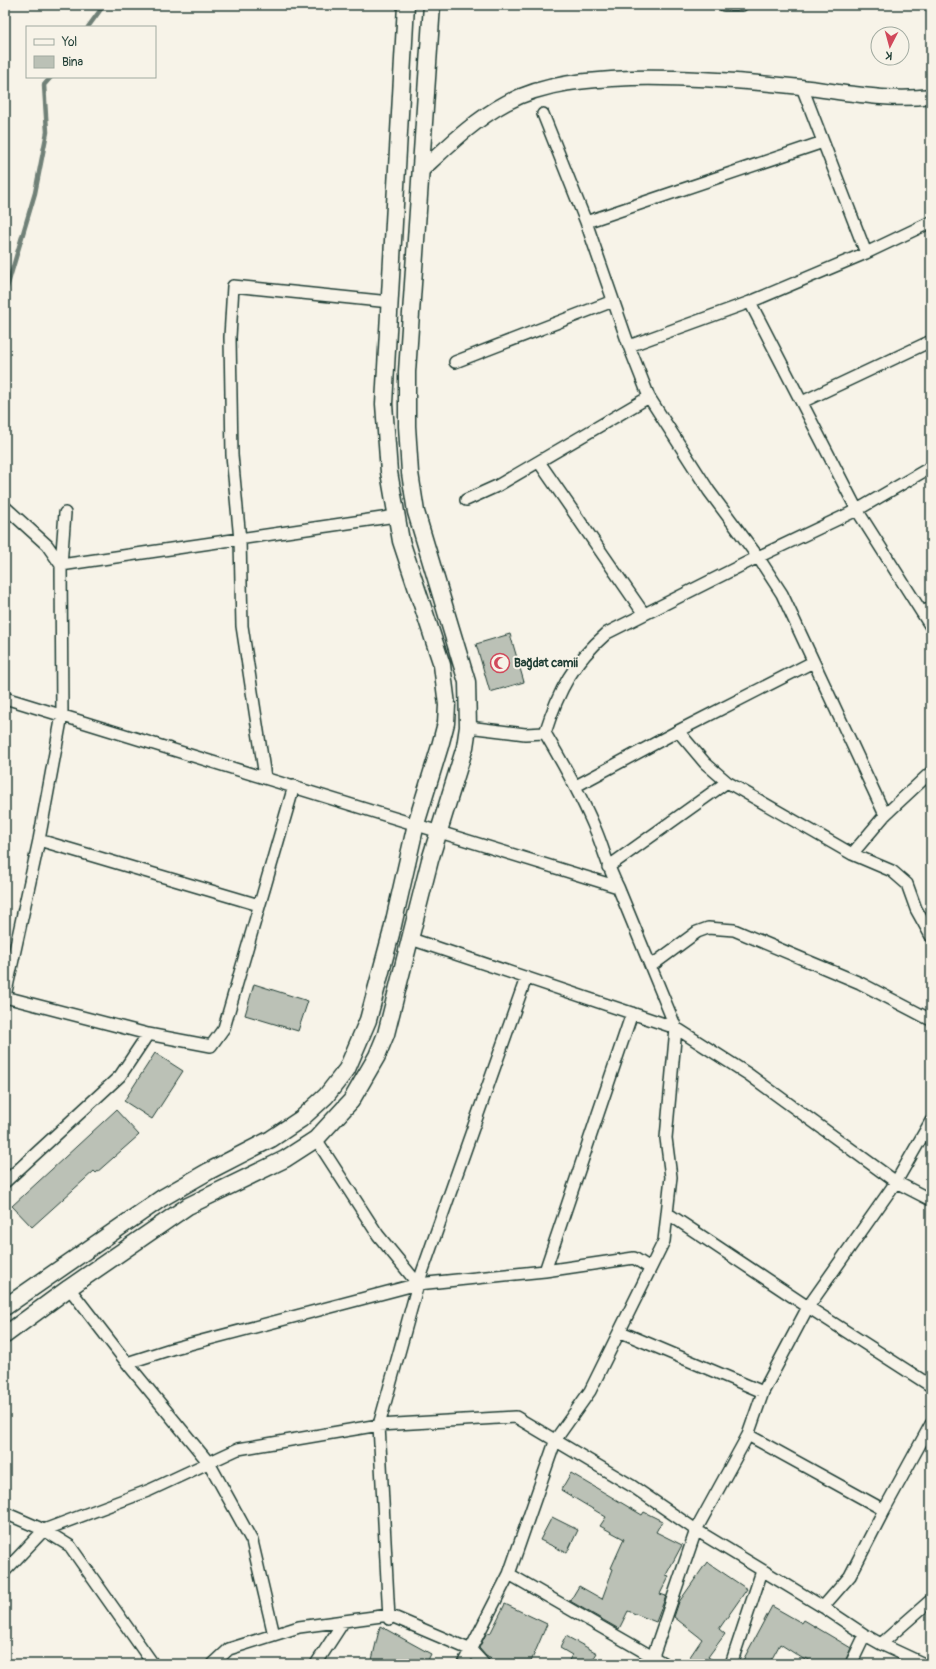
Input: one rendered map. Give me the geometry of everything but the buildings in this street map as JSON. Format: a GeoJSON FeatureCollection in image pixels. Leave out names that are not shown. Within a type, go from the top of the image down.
{"type":"FeatureCollection","features":[{"type":"Feature","properties":{"kind":"main road"},"geometry":{"type":"LineString","coordinates":[[5,1307],[162,1198],[286,1130],[314,1108],[326,1096],[347,1069],[368,1020],[392,934],[416,824],[446,723],[447,705],[442,665],[401,541],[389,472],[384,404],[406,5]]}},
{"type":"Feature","properties":{"kind":"main road"},"geometry":{"type":"LineString","coordinates":[[5,1335],[69,1288],[188,1206],[285,1159],[316,1139],[351,1101],[377,1056],[386,1034],[438,832],[464,747],[468,727],[467,682],[424,544],[416,512],[410,473],[407,426],[407,372],[432,5]]}},
{"type":"Feature","properties":{"kind":"street"},"geometry":{"type":"LineString","coordinates":[[724,5],[742,5]]}},
{"type":"Feature","properties":{"kind":"street"},"geometry":{"type":"LineString","coordinates":[[421,171],[454,141],[505,103],[528,93],[586,80],[668,78],[737,81],[902,98],[931,96]]}},
{"type":"Feature","properties":{"kind":"street"},"geometry":{"type":"LineString","coordinates":[[802,87],[866,253]]}},
{"type":"Feature","properties":{"kind":"street"},"geometry":{"type":"LineString","coordinates":[[543,114],[586,222],[629,346],[649,397],[709,491],[758,557],[782,594],[885,815]]}},
{"type":"Feature","properties":{"kind":"street"},"geometry":{"type":"LineString","coordinates":[[586,222],[823,142]]}},
{"type":"Feature","properties":{"kind":"street"},"geometry":{"type":"LineString","coordinates":[[629,346],[750,302],[866,253],[931,222]]}},
{"type":"Feature","properties":{"kind":"street"},"geometry":{"type":"LineString","coordinates":[[265,777],[242,626],[240,540],[232,455],[231,425],[230,337],[233,286],[390,302]]}},
{"type":"Feature","properties":{"kind":"street"},"geometry":{"type":"LineString","coordinates":[[454,362],[613,301]]}},
{"type":"Feature","properties":{"kind":"street"},"geometry":{"type":"LineString","coordinates":[[750,302],[857,510],[926,610],[931,628]]}},
{"type":"Feature","properties":{"kind":"street"},"geometry":{"type":"LineString","coordinates":[[802,402],[931,341]]}},
{"type":"Feature","properties":{"kind":"street"},"geometry":{"type":"LineString","coordinates":[[466,500],[497,486],[649,397]]}},
{"type":"Feature","properties":{"kind":"street"},"geometry":{"type":"LineString","coordinates":[[539,462],[644,614]]}},
{"type":"Feature","properties":{"kind":"street"},"geometry":{"type":"LineString","coordinates":[[463,1664],[509,1574],[556,1439],[590,1391],[621,1332],[664,1241],[671,1177],[666,1138],[676,1028],[608,867],[596,832],[576,786],[545,733],[554,703],[571,672],[587,651],[607,633],[758,557],[857,510],[931,467]]}},
{"type":"Feature","properties":{"kind":"street"},"geometry":{"type":"LineString","coordinates":[[5,507],[47,545],[61,565]]}},
{"type":"Feature","properties":{"kind":"street"},"geometry":{"type":"LineString","coordinates":[[65,513],[61,565],[62,715],[39,840],[5,997],[148,1034],[212,1046],[224,1028],[294,786]]}},
{"type":"Feature","properties":{"kind":"street"},"geometry":{"type":"LineString","coordinates":[[61,565],[396,516]]}},
{"type":"Feature","properties":{"kind":"street"},"geometry":{"type":"LineString","coordinates":[[576,786],[678,731],[813,662]]}},
{"type":"Feature","properties":{"kind":"street"},"geometry":{"type":"LineString","coordinates":[[5,698],[265,777],[618,888]]}},
{"type":"Feature","properties":{"kind":"street"},"geometry":{"type":"LineString","coordinates":[[468,727],[525,734],[545,733]]}},
{"type":"Feature","properties":{"kind":"street"},"geometry":{"type":"LineString","coordinates":[[678,731],[705,763],[727,782],[852,854],[892,871],[907,884],[916,909],[931,936]]}},
{"type":"Feature","properties":{"kind":"street"},"geometry":{"type":"LineString","coordinates":[[852,854],[885,815],[931,772]]}},
{"type":"Feature","properties":{"kind":"street"},"geometry":{"type":"LineString","coordinates":[[608,867],[727,782]]}},
{"type":"Feature","properties":{"kind":"street"},"geometry":{"type":"LineString","coordinates":[[39,840],[259,905]]}},
{"type":"Feature","properties":{"kind":"street"},"geometry":{"type":"LineString","coordinates":[[651,966],[697,932],[708,928],[734,930],[860,983],[931,1020]]}},
{"type":"Feature","properties":{"kind":"street"},"geometry":{"type":"LineString","coordinates":[[411,939],[676,1028],[748,1074],[896,1182],[931,1200]]}},
{"type":"Feature","properties":{"kind":"street"},"geometry":{"type":"LineString","coordinates":[[389,1617],[379,1425],[418,1284],[526,978]]}},
{"type":"Feature","properties":{"kind":"street"},"geometry":{"type":"LineString","coordinates":[[545,1271],[632,1013]]}},
{"type":"Feature","properties":{"kind":"street"},"geometry":{"type":"LineString","coordinates":[[5,1182],[120,1076],[148,1034]]}},
{"type":"Feature","properties":{"kind":"street"},"geometry":{"type":"LineString","coordinates":[[650,1660],[696,1530],[748,1435],[763,1392],[808,1307],[896,1182],[931,1121]]}},
{"type":"Feature","properties":{"kind":"street"},"geometry":{"type":"LineString","coordinates":[[316,1139],[378,1235],[418,1284]]}},
{"type":"Feature","properties":{"kind":"street"},"geometry":{"type":"LineString","coordinates":[[667,1213],[808,1307],[931,1386]]}},
{"type":"Feature","properties":{"kind":"street"},"geometry":{"type":"LineString","coordinates":[[128,1364],[172,1349],[418,1284],[545,1271],[634,1258],[650,1268]]}},
{"type":"Feature","properties":{"kind":"street"},"geometry":{"type":"LineString","coordinates":[[69,1288],[128,1364],[209,1462],[252,1541],[274,1635]]}},
{"type":"Feature","properties":{"kind":"street"},"geometry":{"type":"LineString","coordinates":[[621,1332],[763,1392]]}},
{"type":"Feature","properties":{"kind":"street"},"geometry":{"type":"LineString","coordinates":[[5,1571],[44,1530],[150,1490],[238,1449],[379,1425],[516,1416],[632,1486],[696,1530],[762,1572],[823,1607],[881,1644],[924,1664]]}},
{"type":"Feature","properties":{"kind":"street"},"geometry":{"type":"LineString","coordinates":[[823,1607],[850,1576],[931,1424]]}},
{"type":"Feature","properties":{"kind":"street"},"geometry":{"type":"LineString","coordinates":[[748,1435],[884,1510]]}},
{"type":"Feature","properties":{"kind":"street"},"geometry":{"type":"LineString","coordinates":[[5,1513],[44,1530],[70,1546],[153,1664]]}},
{"type":"Feature","properties":{"kind":"street"},"geometry":{"type":"LineString","coordinates":[[731,1664],[762,1572]]}},
{"type":"Feature","properties":{"kind":"street"},"geometry":{"type":"LineString","coordinates":[[509,1574],[650,1660],[665,1664]]}},
{"type":"Feature","properties":{"kind":"street"},"geometry":{"type":"LineString","coordinates":[[881,1644],[931,1600]]}},
{"type":"Feature","properties":{"kind":"street"},"geometry":{"type":"LineString","coordinates":[[213,1664],[229,1649],[299,1627],[389,1617],[471,1650],[484,1664]]}},
{"type":"Feature","properties":{"kind":"street"},"geometry":{"type":"LineString","coordinates":[[316,1664],[344,1621]]}},
{"type":"Feature","properties":{"kind":"street"},"geometry":{"type":"LineString","coordinates":[[851,1664],[866,1635]]}},
{"type":"Feature","properties":{"kind":"waterway"},"geometry":{"type":"LineString","coordinates":[[89,26],[104,5]]}},
{"type":"Feature","properties":{"kind":"waterway"},"geometry":{"type":"LineString","coordinates":[[5,294],[35,193],[47,132],[44,85],[50,78]]}},
{"type":"Feature","properties":{"kind":"place","name":"Bağdat camii"},"geometry":{"type":"Point","coordinates":[500,663]}}]}
